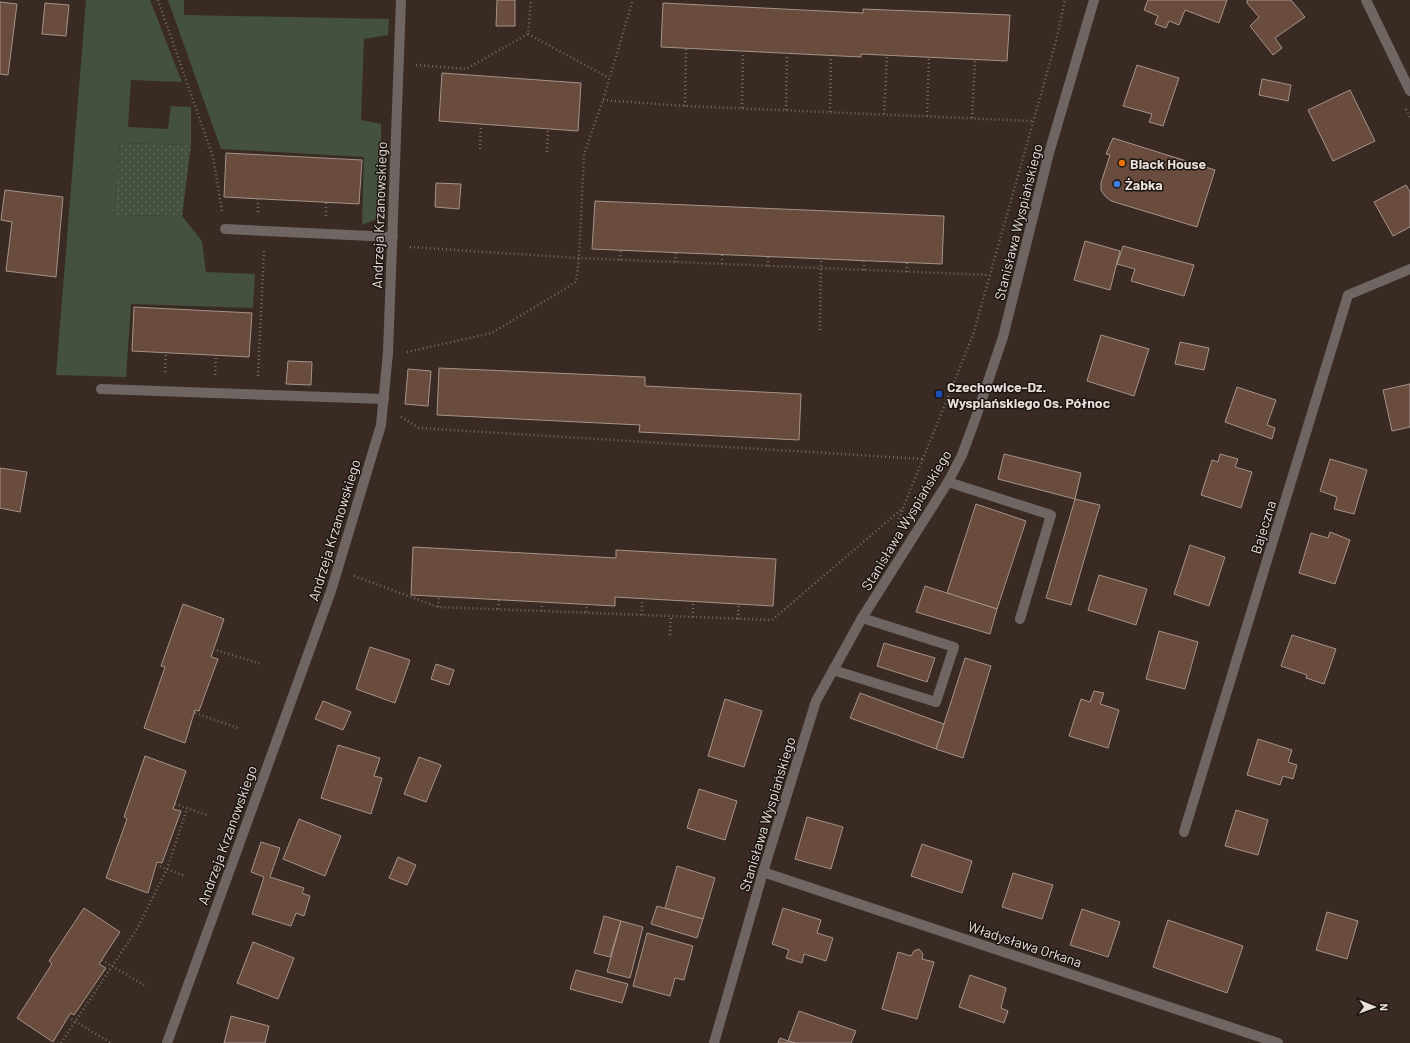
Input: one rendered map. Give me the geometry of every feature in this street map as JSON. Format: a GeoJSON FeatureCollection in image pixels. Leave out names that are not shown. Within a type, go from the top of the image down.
{"type":"FeatureCollection","features":[{"type":"Feature","properties":{"kind":"street","name":"Andrzeja Krzanowskiego"},"geometry":{"type":"LineString","coordinates":[[167,1043],[331,591],[381,425],[388,353],[402,0]]}},
{"type":"Feature","properties":{"kind":"street","name":"Stanisława Wyspiańskiego"},"geometry":{"type":"LineString","coordinates":[[714,1043],[763,872],[816,701],[862,618],[948,482],[962,455],[976,418],[1003,337],[1049,153],[1094,0]]}},
{"type":"Feature","properties":{"kind":"street"},"geometry":{"type":"LineString","coordinates":[[1366,0],[1410,92]]}},
{"type":"Feature","properties":{"kind":"street"},"geometry":{"type":"LineString","coordinates":[[224,229],[393,237]]}},
{"type":"Feature","properties":{"kind":"street","name":"Bajeczna"},"geometry":{"type":"LineString","coordinates":[[1184,832],[1348,295],[1410,269]]}},
{"type":"Feature","properties":{"kind":"street"},"geometry":{"type":"LineString","coordinates":[[101,389],[384,399]]}},
{"type":"Feature","properties":{"kind":"street"},"geometry":{"type":"LineString","coordinates":[[948,482],[1052,515],[1020,619]]}},
{"type":"Feature","properties":{"kind":"street"},"geometry":{"type":"LineString","coordinates":[[833,670],[936,702],[954,647],[862,618]]}},
{"type":"Feature","properties":{"kind":"street","name":"Władysława Orkana"},"geometry":{"type":"LineString","coordinates":[[763,872],[1278,1043]]}},
{"type":"Feature","properties":{"kind":"path"},"geometry":{"type":"LineString","coordinates":[[158,0],[213,158],[224,229]]}},
{"type":"Feature","properties":{"kind":"path"},"geometry":{"type":"LineString","coordinates":[[528,34],[531,0]]}},
{"type":"Feature","properties":{"kind":"path"},"geometry":{"type":"LineString","coordinates":[[401,354],[492,333],[576,282],[579,258],[584,154],[603,100],[633,0]]}},
{"type":"Feature","properties":{"kind":"path"},"geometry":{"type":"LineString","coordinates":[[337,570],[438,607],[772,620],[903,508],[973,335],[1032,121],[1056,41],[1065,0]]}},
{"type":"Feature","properties":{"kind":"path"},"geometry":{"type":"LineString","coordinates":[[415,64],[466,69],[528,34]]}},
{"type":"Feature","properties":{"kind":"path"},"geometry":{"type":"LineString","coordinates":[[528,34],[609,78]]}},
{"type":"Feature","properties":{"kind":"path"},"geometry":{"type":"LineString","coordinates":[[685,106],[686,48]]}},
{"type":"Feature","properties":{"kind":"path"},"geometry":{"type":"LineString","coordinates":[[742,108],[743,51]]}},
{"type":"Feature","properties":{"kind":"path"},"geometry":{"type":"LineString","coordinates":[[786,110],[787,53]]}},
{"type":"Feature","properties":{"kind":"path"},"geometry":{"type":"LineString","coordinates":[[830,112],[831,56]]}},
{"type":"Feature","properties":{"kind":"path"},"geometry":{"type":"LineString","coordinates":[[884,114],[887,56]]}},
{"type":"Feature","properties":{"kind":"path"},"geometry":{"type":"LineString","coordinates":[[927,116],[929,58]]}},
{"type":"Feature","properties":{"kind":"path"},"geometry":{"type":"LineString","coordinates":[[972,118],[974,60]]}},
{"type":"Feature","properties":{"kind":"path"},"geometry":{"type":"LineString","coordinates":[[603,100],[685,106],[1032,121]]}},
{"type":"Feature","properties":{"kind":"path"},"geometry":{"type":"LineString","coordinates":[[480,148],[481,124]]}},
{"type":"Feature","properties":{"kind":"path"},"geometry":{"type":"LineString","coordinates":[[547,152],[548,129]]}},
{"type":"Feature","properties":{"kind":"path"},"geometry":{"type":"LineString","coordinates":[[257,394],[265,231]]}},
{"type":"Feature","properties":{"kind":"path"},"geometry":{"type":"LineString","coordinates":[[408,247],[620,260],[989,275]]}},
{"type":"Feature","properties":{"kind":"path"},"geometry":{"type":"LineString","coordinates":[[620,260],[621,250]]}},
{"type":"Feature","properties":{"kind":"path"},"geometry":{"type":"LineString","coordinates":[[675,262],[676,253]]}},
{"type":"Feature","properties":{"kind":"path"},"geometry":{"type":"LineString","coordinates":[[722,255],[722,264]]}},
{"type":"Feature","properties":{"kind":"path"},"geometry":{"type":"LineString","coordinates":[[768,257],[768,266]]}},
{"type":"Feature","properties":{"kind":"path"},"geometry":{"type":"LineString","coordinates":[[820,330],[821,259]]}},
{"type":"Feature","properties":{"kind":"path"},"geometry":{"type":"LineString","coordinates":[[864,261],[864,270]]}},
{"type":"Feature","properties":{"kind":"path"},"geometry":{"type":"LineString","coordinates":[[907,263],[907,272]]}},
{"type":"Feature","properties":{"kind":"path"},"geometry":{"type":"LineString","coordinates":[[397,415],[419,428],[922,459]]}},
{"type":"Feature","properties":{"kind":"path"},"geometry":{"type":"LineString","coordinates":[[438,607],[440,596]]}},
{"type":"Feature","properties":{"kind":"path"},"geometry":{"type":"LineString","coordinates":[[642,599],[642,615]]}},
{"type":"Feature","properties":{"kind":"path"},"geometry":{"type":"LineString","coordinates":[[498,609],[499,600]]}},
{"type":"Feature","properties":{"kind":"path"},"geometry":{"type":"LineString","coordinates":[[693,617],[694,601]]}},
{"type":"Feature","properties":{"kind":"path"},"geometry":{"type":"LineString","coordinates":[[542,602],[542,611]]}},
{"type":"Feature","properties":{"kind":"path"},"geometry":{"type":"LineString","coordinates":[[586,612],[587,604]]}},
{"type":"Feature","properties":{"kind":"path"},"geometry":{"type":"LineString","coordinates":[[738,618],[739,604]]}},
{"type":"Feature","properties":{"kind":"path"},"geometry":{"type":"LineString","coordinates":[[670,635],[671,616]]}},
{"type":"Feature","properties":{"kind":"path"},"geometry":{"type":"LineString","coordinates":[[213,649],[261,664]]}},
{"type":"Feature","properties":{"kind":"path"},"geometry":{"type":"LineString","coordinates":[[194,713],[238,728]]}},
{"type":"Feature","properties":{"kind":"path"},"geometry":{"type":"LineString","coordinates":[[174,804],[207,815]]}},
{"type":"Feature","properties":{"kind":"path"},"geometry":{"type":"LineString","coordinates":[[61,1043],[137,929],[167,869],[188,809]]}},
{"type":"Feature","properties":{"kind":"path"},"geometry":{"type":"LineString","coordinates":[[156,865],[185,876]]}},
{"type":"Feature","properties":{"kind":"path"},"geometry":{"type":"LineString","coordinates":[[102,960],[146,986]]}},
{"type":"Feature","properties":{"kind":"path"},"geometry":{"type":"LineString","coordinates":[[68,1017],[110,1043]]}},
{"type":"Feature","properties":{"kind":"green space"},"geometry":{"type":"Polygon","coordinates":[[[86,0],[150,0],[182,82],[131,80],[128,127],[168,129],[171,106],[191,107],[191,145],[120,143],[114,215],[182,216],[202,241],[206,272],[255,274],[253,308],[131,304],[126,377],[56,375],[86,0]]]}},
{"type":"Feature","properties":{"kind":"green space"},"geometry":{"type":"Polygon","coordinates":[[[168,0],[184,0],[184,15],[389,19],[388,35],[364,39],[361,120],[381,124],[382,217],[362,225],[364,157],[221,149],[168,0]]]}},
{"type":"Feature","properties":{"kind":"green space"},"geometry":{"type":"Polygon","coordinates":[[[120,143],[191,145],[182,216],[114,215],[120,143]]]}},
{"type":"Feature","properties":{"kind":"building"},"geometry":{"type":"Polygon","coordinates":[[[497,0],[515,0],[515,26],[496,26],[497,0]]]}},
{"type":"Feature","properties":{"kind":"building"},"geometry":{"type":"Polygon","coordinates":[[[1148,0],[1227,0],[1219,23],[1185,10],[1179,25],[1169,21],[1166,28],[1155,24],[1158,16],[1144,10],[1148,0]]]}},
{"type":"Feature","properties":{"kind":"building"},"geometry":{"type":"Polygon","coordinates":[[[1247,0],[1291,0],[1305,17],[1275,38],[1282,48],[1273,55],[1250,26],[1259,17],[1247,3],[1247,0]]]}},
{"type":"Feature","properties":{"kind":"building"},"geometry":{"type":"Polygon","coordinates":[[[0,2],[17,4],[8,75],[0,74],[0,2]]]}},
{"type":"Feature","properties":{"kind":"building"},"geometry":{"type":"Polygon","coordinates":[[[45,3],[69,5],[66,36],[42,34],[45,3]]]}},
{"type":"Feature","properties":{"kind":"building"},"geometry":{"type":"Polygon","coordinates":[[[663,3],[863,13],[863,9],[1010,15],[1007,61],[861,54],[861,57],[661,47],[663,3]]]}},
{"type":"Feature","properties":{"kind":"building"},"geometry":{"type":"Polygon","coordinates":[[[1137,65],[1179,78],[1163,126],[1149,122],[1152,114],[1123,106],[1137,65]]]}},
{"type":"Feature","properties":{"kind":"building"},"geometry":{"type":"Polygon","coordinates":[[[442,73],[581,83],[578,131],[439,121],[442,73]]]}},
{"type":"Feature","properties":{"kind":"building"},"geometry":{"type":"Polygon","coordinates":[[[1262,79],[1291,85],[1288,101],[1259,95],[1262,79]]]}},
{"type":"Feature","properties":{"kind":"building"},"geometry":{"type":"Polygon","coordinates":[[[1350,90],[1375,141],[1333,161],[1308,110],[1350,90]]]}},
{"type":"Feature","properties":{"kind":"building"},"geometry":{"type":"Polygon","coordinates":[[[1113,138],[1215,170],[1197,227],[1111,201],[1105,196],[1101,190],[1101,183],[1110,155],[1106,154],[1113,138]]]}},
{"type":"Feature","properties":{"kind":"building"},"geometry":{"type":"Polygon","coordinates":[[[226,153],[362,160],[359,204],[224,197],[226,153]]]}},
{"type":"Feature","properties":{"kind":"building"},"geometry":{"type":"Polygon","coordinates":[[[436,183],[461,184],[459,209],[435,207],[436,183]]]}},
{"type":"Feature","properties":{"kind":"building"},"geometry":{"type":"Polygon","coordinates":[[[1406,185],[1410,192],[1410,227],[1393,236],[1374,202],[1406,185]]]}},
{"type":"Feature","properties":{"kind":"building"},"geometry":{"type":"Polygon","coordinates":[[[5,190],[63,197],[56,277],[6,271],[12,222],[1,220],[5,190]]]}},
{"type":"Feature","properties":{"kind":"building"},"geometry":{"type":"Polygon","coordinates":[[[595,201],[944,216],[942,264],[592,249],[595,201]]]}},
{"type":"Feature","properties":{"kind":"building"},"geometry":{"type":"Polygon","coordinates":[[[1085,241],[1120,251],[1110,290],[1074,280],[1085,241]]]}},
{"type":"Feature","properties":{"kind":"building"},"geometry":{"type":"Polygon","coordinates":[[[1123,246],[1194,265],[1184,296],[1131,281],[1135,269],[1117,264],[1123,246]]]}},
{"type":"Feature","properties":{"kind":"building"},"geometry":{"type":"Polygon","coordinates":[[[134,307],[252,313],[249,357],[132,351],[134,307]]]}},
{"type":"Feature","properties":{"kind":"building"},"geometry":{"type":"Polygon","coordinates":[[[1101,335],[1149,349],[1134,396],[1087,381],[1101,335]]]}},
{"type":"Feature","properties":{"kind":"building"},"geometry":{"type":"Polygon","coordinates":[[[1180,342],[1209,348],[1204,370],[1175,364],[1180,342]]]}},
{"type":"Feature","properties":{"kind":"building"},"geometry":{"type":"Polygon","coordinates":[[[288,361],[312,362],[311,385],[286,384],[288,361]]]}},
{"type":"Feature","properties":{"kind":"building"},"geometry":{"type":"Polygon","coordinates":[[[439,368],[645,377],[645,386],[801,394],[799,440],[639,432],[640,425],[437,415],[439,368]]]}},
{"type":"Feature","properties":{"kind":"building"},"geometry":{"type":"Polygon","coordinates":[[[408,369],[431,371],[428,406],[405,404],[408,369]]]}},
{"type":"Feature","properties":{"kind":"building"},"geometry":{"type":"Polygon","coordinates":[[[1410,384],[1410,427],[1392,431],[1383,390],[1410,384]]]}},
{"type":"Feature","properties":{"kind":"building"},"geometry":{"type":"Polygon","coordinates":[[[1237,387],[1276,400],[1267,425],[1275,428],[1272,439],[1225,422],[1237,387]]]}},
{"type":"Feature","properties":{"kind":"building"},"geometry":{"type":"Polygon","coordinates":[[[1004,454],[1081,473],[1075,499],[998,479],[1004,454]]]}},
{"type":"Feature","properties":{"kind":"building"},"geometry":{"type":"Polygon","coordinates":[[[1220,454],[1238,459],[1235,467],[1252,472],[1241,508],[1201,495],[1212,460],[1218,462],[1220,454]]]}},
{"type":"Feature","properties":{"kind":"building"},"geometry":{"type":"Polygon","coordinates":[[[1330,459],[1367,470],[1354,514],[1334,509],[1337,497],[1320,491],[1330,459]]]}},
{"type":"Feature","properties":{"kind":"building"},"geometry":{"type":"Polygon","coordinates":[[[0,468],[27,472],[20,512],[0,508],[0,468]]]}},
{"type":"Feature","properties":{"kind":"building"},"geometry":{"type":"Polygon","coordinates":[[[1075,499],[1100,505],[1071,605],[1046,598],[1075,499]]]}},
{"type":"Feature","properties":{"kind":"building"},"geometry":{"type":"Polygon","coordinates":[[[976,504],[1026,521],[997,609],[947,593],[976,504]]]}},
{"type":"Feature","properties":{"kind":"building"},"geometry":{"type":"Polygon","coordinates":[[[1330,532],[1350,540],[1335,584],[1299,573],[1311,533],[1328,538],[1330,532]]]}},
{"type":"Feature","properties":{"kind":"building"},"geometry":{"type":"Polygon","coordinates":[[[1190,545],[1225,557],[1209,606],[1174,594],[1190,545]]]}},
{"type":"Feature","properties":{"kind":"building"},"geometry":{"type":"Polygon","coordinates":[[[413,547],[616,558],[616,550],[776,559],[773,606],[615,597],[615,606],[411,595],[413,547]]]}},
{"type":"Feature","properties":{"kind":"building"},"geometry":{"type":"Polygon","coordinates":[[[1099,575],[1147,589],[1136,625],[1088,610],[1099,575]]]}},
{"type":"Feature","properties":{"kind":"building"},"geometry":{"type":"Polygon","coordinates":[[[925,586],[997,609],[990,634],[916,612],[925,586]]]}},
{"type":"Feature","properties":{"kind":"building"},"geometry":{"type":"Polygon","coordinates":[[[183,604],[224,619],[211,657],[218,659],[199,711],[195,710],[185,743],[144,728],[165,667],[161,666],[183,604]]]}},
{"type":"Feature","properties":{"kind":"building"},"geometry":{"type":"Polygon","coordinates":[[[1159,631],[1198,642],[1185,689],[1146,679],[1159,631]]]}},
{"type":"Feature","properties":{"kind":"building"},"geometry":{"type":"Polygon","coordinates":[[[1292,635],[1336,649],[1324,684],[1306,678],[1307,675],[1281,666],[1292,635]]]}},
{"type":"Feature","properties":{"kind":"building"},"geometry":{"type":"Polygon","coordinates":[[[884,643],[935,658],[927,682],[877,666],[884,643]]]}},
{"type":"Feature","properties":{"kind":"building"},"geometry":{"type":"Polygon","coordinates":[[[370,647],[410,660],[395,703],[356,689],[370,647]]]}},
{"type":"Feature","properties":{"kind":"building"},"geometry":{"type":"Polygon","coordinates":[[[965,658],[991,666],[963,758],[936,749],[965,658]]]}},
{"type":"Feature","properties":{"kind":"building"},"geometry":{"type":"Polygon","coordinates":[[[436,664],[454,670],[449,685],[431,679],[436,664]]]}},
{"type":"Feature","properties":{"kind":"building"},"geometry":{"type":"Polygon","coordinates":[[[1094,691],[1104,693],[1100,704],[1119,710],[1108,748],[1069,736],[1081,699],[1090,702],[1094,691]]]}},
{"type":"Feature","properties":{"kind":"building"},"geometry":{"type":"Polygon","coordinates":[[[860,693],[944,724],[936,749],[850,718],[860,693]]]}},
{"type":"Feature","properties":{"kind":"building"},"geometry":{"type":"Polygon","coordinates":[[[725,699],[762,711],[744,767],[708,756],[725,699]]]}},
{"type":"Feature","properties":{"kind":"building"},"geometry":{"type":"Polygon","coordinates":[[[323,701],[351,712],[343,730],[315,719],[323,701]]]}},
{"type":"Feature","properties":{"kind":"building"},"geometry":{"type":"Polygon","coordinates":[[[1258,739],[1292,750],[1288,762],[1297,765],[1293,779],[1283,776],[1280,785],[1247,775],[1258,739]]]}},
{"type":"Feature","properties":{"kind":"building"},"geometry":{"type":"Polygon","coordinates":[[[338,745],[380,758],[374,776],[382,778],[371,814],[321,798],[338,745]]]}},
{"type":"Feature","properties":{"kind":"building"},"geometry":{"type":"Polygon","coordinates":[[[145,756],[186,771],[173,809],[181,811],[162,863],[157,862],[148,893],[106,878],[127,819],[124,817],[145,756]]]}},
{"type":"Feature","properties":{"kind":"building"},"geometry":{"type":"Polygon","coordinates":[[[419,757],[441,765],[426,802],[404,794],[419,757]]]}},
{"type":"Feature","properties":{"kind":"building"},"geometry":{"type":"Polygon","coordinates":[[[699,789],[737,801],[725,840],[687,828],[699,789]]]}},
{"type":"Feature","properties":{"kind":"building"},"geometry":{"type":"Polygon","coordinates":[[[1236,810],[1268,820],[1258,855],[1225,846],[1236,810]]]}},
{"type":"Feature","properties":{"kind":"building"},"geometry":{"type":"Polygon","coordinates":[[[807,817],[843,827],[831,869],[795,859],[807,817]]]}},
{"type":"Feature","properties":{"kind":"building"},"geometry":{"type":"Polygon","coordinates":[[[299,819],[341,836],[325,876],[283,859],[299,819]]]}},
{"type":"Feature","properties":{"kind":"building"},"geometry":{"type":"Polygon","coordinates":[[[261,842],[280,848],[270,877],[304,888],[302,893],[310,896],[304,916],[296,913],[291,926],[252,914],[264,877],[251,872],[261,842]]]}},
{"type":"Feature","properties":{"kind":"building"},"geometry":{"type":"Polygon","coordinates":[[[922,844],[972,861],[962,893],[911,876],[922,844]]]}},
{"type":"Feature","properties":{"kind":"building"},"geometry":{"type":"Polygon","coordinates":[[[398,857],[416,865],[407,885],[389,878],[398,857]]]}},
{"type":"Feature","properties":{"kind":"building"},"geometry":{"type":"Polygon","coordinates":[[[677,866],[715,878],[703,919],[665,908],[677,866]]]}},
{"type":"Feature","properties":{"kind":"building"},"geometry":{"type":"Polygon","coordinates":[[[1013,873],[1053,885],[1042,919],[1002,907],[1013,873]]]}},
{"type":"Feature","properties":{"kind":"building"},"geometry":{"type":"Polygon","coordinates":[[[657,906],[703,919],[697,938],[651,924],[657,906]]]}},
{"type":"Feature","properties":{"kind":"building"},"geometry":{"type":"Polygon","coordinates":[[[84,908],[120,932],[99,964],[106,968],[74,1015],[71,1013],[68,1017],[53,1042],[17,1018],[52,964],[49,961],[84,908]]]}},
{"type":"Feature","properties":{"kind":"building"},"geometry":{"type":"Polygon","coordinates":[[[783,908],[821,920],[817,933],[833,938],[826,961],[804,954],[802,963],[786,958],[789,950],[772,944],[783,908]]]}},
{"type":"Feature","properties":{"kind":"building"},"geometry":{"type":"Polygon","coordinates":[[[1082,909],[1120,922],[1108,957],[1070,945],[1082,909]]]}},
{"type":"Feature","properties":{"kind":"building"},"geometry":{"type":"Polygon","coordinates":[[[1327,912],[1358,921],[1347,959],[1316,950],[1327,912]]]}},
{"type":"Feature","properties":{"kind":"building"},"geometry":{"type":"Polygon","coordinates":[[[604,916],[621,921],[610,957],[594,953],[604,916]]]}},
{"type":"Feature","properties":{"kind":"building"},"geometry":{"type":"Polygon","coordinates":[[[1168,920],[1243,946],[1227,993],[1153,967],[1168,920]]]}},
{"type":"Feature","properties":{"kind":"building"},"geometry":{"type":"Polygon","coordinates":[[[621,921],[643,927],[630,978],[607,972],[621,921]]]}},
{"type":"Feature","properties":{"kind":"building"},"geometry":{"type":"Polygon","coordinates":[[[647,933],[693,946],[684,980],[675,978],[670,996],[633,986],[647,933]]]}},
{"type":"Feature","properties":{"kind":"building"},"geometry":{"type":"Polygon","coordinates":[[[253,942],[294,958],[278,999],[237,983],[253,942]]]}},
{"type":"Feature","properties":{"kind":"building"},"geometry":{"type":"Polygon","coordinates":[[[919,949],[923,954],[922,959],[934,962],[917,1019],[882,1009],[898,952],[911,956],[914,951],[919,949]]]}},
{"type":"Feature","properties":{"kind":"building"},"geometry":{"type":"Polygon","coordinates":[[[576,970],[628,984],[622,1003],[570,989],[576,970]]]}},
{"type":"Feature","properties":{"kind":"building"},"geometry":{"type":"Polygon","coordinates":[[[970,975],[1006,988],[1001,1008],[1008,1011],[1004,1023],[959,1007],[970,975]]]}},
{"type":"Feature","properties":{"kind":"building"},"geometry":{"type":"Polygon","coordinates":[[[799,1011],[856,1031],[851,1043],[795,1043],[788,1041],[799,1011]]]}},
{"type":"Feature","properties":{"kind":"building"},"geometry":{"type":"Polygon","coordinates":[[[231,1016],[269,1026],[265,1043],[224,1043],[231,1016]]]}},
{"type":"Feature","properties":{"kind":"building"},"geometry":{"type":"Polygon","coordinates":[[[780,1038],[788,1041],[795,1043],[778,1043],[780,1038]]]}},
{"type":"Feature","properties":{"kind":"place","name":"Black House"},"geometry":{"type":"Point","coordinates":[1122,163]}},
{"type":"Feature","properties":{"kind":"place","name":"Żabka"},"geometry":{"type":"Point","coordinates":[1117,184]}},
{"type":"Feature","properties":{"kind":"place","name":"Czechowice-Dz. Wyspiańskiego Os. Północ"},"geometry":{"type":"Point","coordinates":[939,394]}}]}
